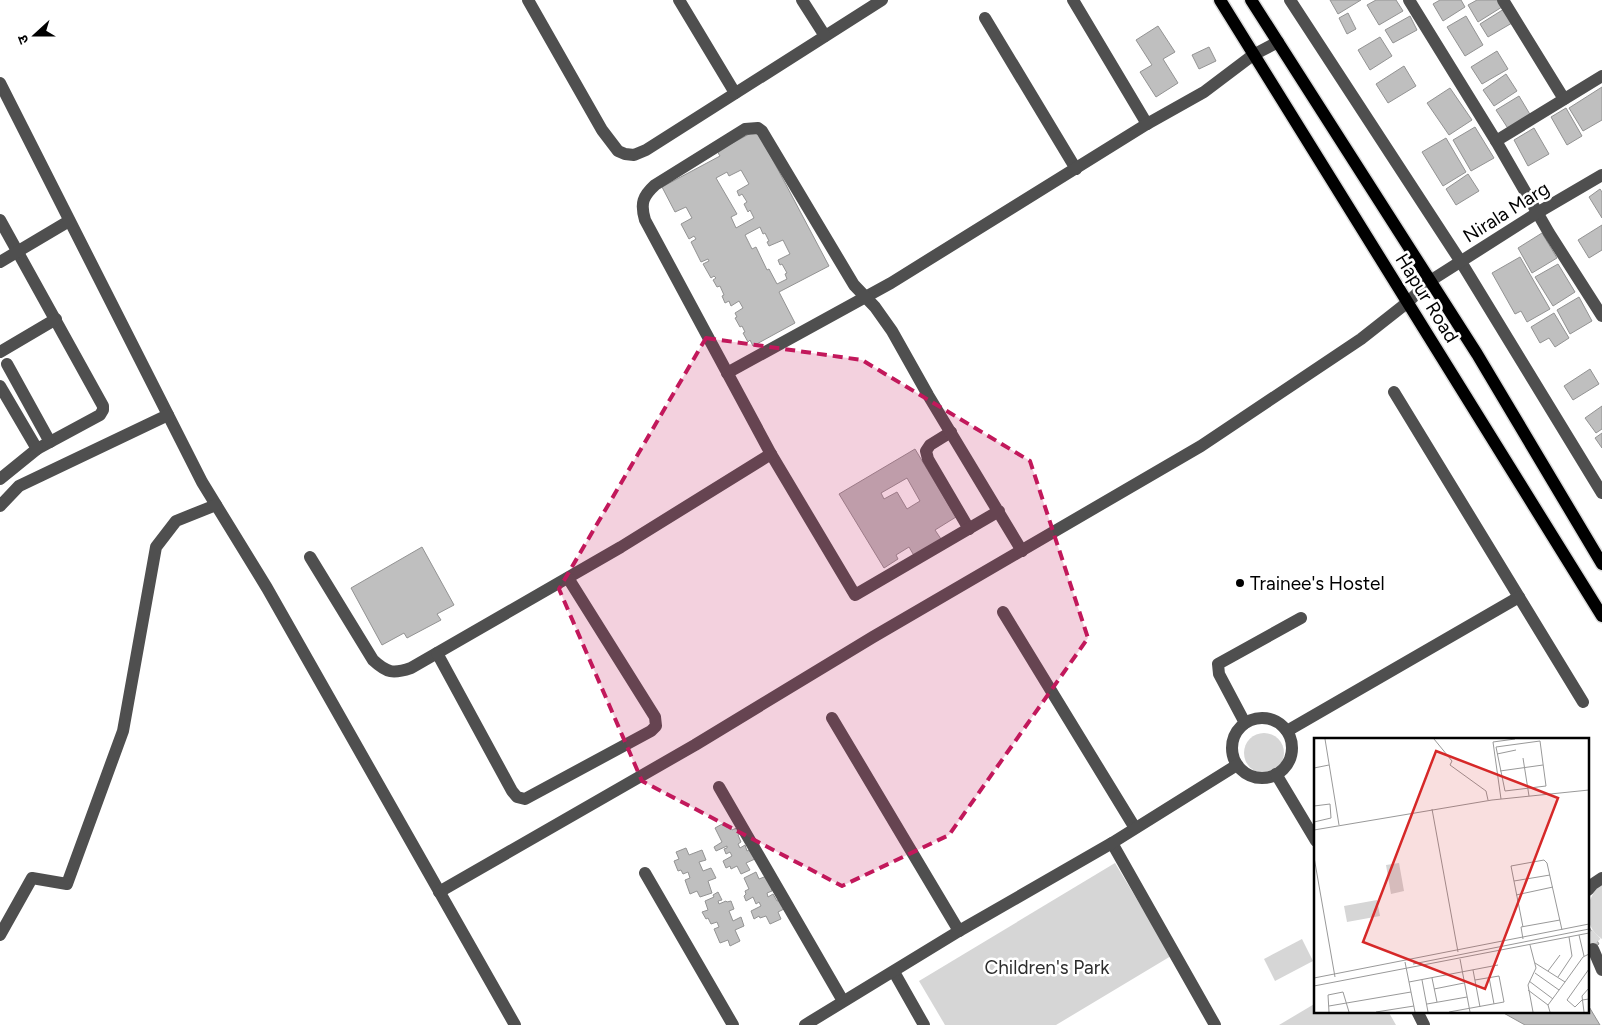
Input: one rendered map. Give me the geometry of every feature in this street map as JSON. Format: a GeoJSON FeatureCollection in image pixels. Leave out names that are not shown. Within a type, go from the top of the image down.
{"type":"FeatureCollection","features":[{"type":"Feature","properties":{"kind":"main road","name":"Hapur Road"},"geometry":{"type":"LineString","coordinates":[[1220,0],[1602,616]]}},
{"type":"Feature","properties":{"kind":"main road","name":"Hapur Road"},"geometry":{"type":"LineString","coordinates":[[1251,0],[1477,354],[1602,564]]}},
{"type":"Feature","properties":{"kind":"street"},"geometry":{"type":"LineString","coordinates":[[528,0],[602,130],[618,151],[634,155],[646,150],[882,0]]}},
{"type":"Feature","properties":{"kind":"street"},"geometry":{"type":"LineString","coordinates":[[679,0],[735,93]]}},
{"type":"Feature","properties":{"kind":"street"},"geometry":{"type":"LineString","coordinates":[[802,0],[825,36]]}},
{"type":"Feature","properties":{"kind":"street"},"geometry":{"type":"LineString","coordinates":[[1073,0],[1147,124]]}},
{"type":"Feature","properties":{"kind":"street"},"geometry":{"type":"LineString","coordinates":[[1290,0],[1461,262],[1602,493]]}},
{"type":"Feature","properties":{"kind":"street"},"geometry":{"type":"LineString","coordinates":[[1409,0],[1496,141],[1537,213],[1602,316]]}},
{"type":"Feature","properties":{"kind":"street"},"geometry":{"type":"LineString","coordinates":[[1507,2],[1564,100]]}},
{"type":"Feature","properties":{"kind":"street"},"geometry":{"type":"LineString","coordinates":[[985,18],[1076,169]]}},
{"type":"Feature","properties":{"kind":"street"},"geometry":{"type":"LineString","coordinates":[[727,373],[891,283],[1147,124],[1204,92],[1253,55],[1278,42]]}},
{"type":"Feature","properties":{"kind":"street"},"geometry":{"type":"LineString","coordinates":[[1496,141],[1602,76]]}},
{"type":"Feature","properties":{"kind":"street"},"geometry":{"type":"LineString","coordinates":[[0,84],[202,482],[267,588],[515,1025]]}},
{"type":"Feature","properties":{"kind":"street"},"geometry":{"type":"LineString","coordinates":[[999,511],[855,596],[771,454],[645,220],[642,204],[646,194],[655,185],[745,129],[758,128],[762,131],[844,270],[864,298],[875,307],[892,331],[950,432],[999,511],[1022,551]]}},
{"type":"Feature","properties":{"kind":"street","name":"Nirala Marg"},"geometry":{"type":"LineString","coordinates":[[439,892],[695,745],[873,637],[1201,446],[1360,339],[1408,302],[1430,281],[1537,213],[1602,175]]}},
{"type":"Feature","properties":{"kind":"street"},"geometry":{"type":"LineString","coordinates":[[0,220],[101,399],[103,410],[100,415],[37,449],[0,479]]}},
{"type":"Feature","properties":{"kind":"street"},"geometry":{"type":"LineString","coordinates":[[0,262],[69,221]]}},
{"type":"Feature","properties":{"kind":"street"},"geometry":{"type":"LineString","coordinates":[[50,442],[3,369],[5,357],[0,352],[56,320]]}},
{"type":"Feature","properties":{"kind":"street"},"geometry":{"type":"LineString","coordinates":[[0,386],[37,449]]}},
{"type":"Feature","properties":{"kind":"street"},"geometry":{"type":"LineString","coordinates":[[1394,392],[1583,702]]}},
{"type":"Feature","properties":{"kind":"street"},"geometry":{"type":"LineString","coordinates":[[0,506],[19,486],[168,416]]}},
{"type":"Feature","properties":{"kind":"street"},"geometry":{"type":"LineString","coordinates":[[950,432],[930,445],[926,451],[928,459],[969,529]]}},
{"type":"Feature","properties":{"kind":"street"},"geometry":{"type":"LineString","coordinates":[[310,557],[373,660],[383,670],[396,673],[411,668],[437,654],[568,578],[771,454]]}},
{"type":"Feature","properties":{"kind":"street"},"geometry":{"type":"LineString","coordinates":[[0,935],[32,878],[67,884],[122,731],[156,547],[176,521],[216,505]]}},
{"type":"Feature","properties":{"kind":"street"},"geometry":{"type":"LineString","coordinates":[[437,654],[517,797],[525,799],[651,731],[656,726],[655,717],[568,578]]}},
{"type":"Feature","properties":{"kind":"street"},"geometry":{"type":"LineString","coordinates":[[1287,732],[1519,597]]}},
{"type":"Feature","properties":{"kind":"street"},"geometry":{"type":"LineString","coordinates":[[1003,612],[1135,828]]}},
{"type":"Feature","properties":{"kind":"street"},"geometry":{"type":"LineString","coordinates":[[1245,723],[1219,674],[1218,664],[1301,618]]}},
{"type":"Feature","properties":{"kind":"street"},"geometry":{"type":"LineString","coordinates":[[832,718],[959,931]]}},
{"type":"Feature","properties":{"kind":"street"},"geometry":{"type":"LineString","coordinates":[[1263,718],[1280,724],[1287,732],[1292,749],[1290,758],[1285,766],[1276,774],[1261,778],[1251,776],[1237,765],[1232,747],[1238,729],[1245,723],[1263,718]]}},
{"type":"Feature","properties":{"kind":"street"},"geometry":{"type":"LineString","coordinates":[[807,1024],[959,931],[1112,843],[1237,765]]}},
{"type":"Feature","properties":{"kind":"street"},"geometry":{"type":"LineString","coordinates":[[1276,774],[1314,838]]}},
{"type":"Feature","properties":{"kind":"street"},"geometry":{"type":"LineString","coordinates":[[719,787],[843,1001]]}},
{"type":"Feature","properties":{"kind":"street"},"geometry":{"type":"LineString","coordinates":[[1112,843],[1215,1025]]}},
{"type":"Feature","properties":{"kind":"street"},"geometry":{"type":"LineString","coordinates":[[645,873],[734,1025]]}},
{"type":"Feature","properties":{"kind":"street"},"geometry":{"type":"LineString","coordinates":[[1590,888],[1602,878]]}},
{"type":"Feature","properties":{"kind":"street"},"geometry":{"type":"LineString","coordinates":[[1598,947],[1602,970]]}},
{"type":"Feature","properties":{"kind":"street"},"geometry":{"type":"LineString","coordinates":[[894,972],[924,1025]]}},
{"type":"Feature","properties":{"kind":"street"},"geometry":{"type":"LineString","coordinates":[[1418,1012],[1424,1025]]}},
{"type":"Feature","properties":{"kind":"highlighted area"},"geometry":{"type":"Polygon","coordinates":[[[706,338],[862,360],[1030,461],[1088,638],[949,835],[842,886],[642,781],[559,589],[706,338]]]}},
{"type":"Feature","properties":{"kind":"green space"},"geometry":{"type":"Polygon","coordinates":[[[1268,733],[1275,736],[1281,742],[1284,753],[1283,761],[1275,770],[1268,773],[1260,773],[1253,770],[1245,761],[1244,749],[1247,742],[1256,734],[1268,733]]]}},
{"type":"Feature","properties":{"kind":"green space","name":"Children's Park"},"geometry":{"type":"Polygon","coordinates":[[[1115,863],[1171,956],[1056,1025],[945,1025],[919,981],[1115,863]]]}},
{"type":"Feature","properties":{"kind":"green space"},"geometry":{"type":"Polygon","coordinates":[[[1602,883],[1602,939],[1595,933],[1590,924],[1590,901],[1596,889],[1602,883]]]}},
{"type":"Feature","properties":{"kind":"green space"},"geometry":{"type":"Polygon","coordinates":[[[1302,939],[1313,961],[1275,981],[1264,959],[1302,939]]]}},
{"type":"Feature","properties":{"kind":"green space"},"geometry":{"type":"Polygon","coordinates":[[[1314,1004],[1314,1012],[1389,1012],[1396,1025],[1279,1025],[1314,1004]]]}},
{"type":"Feature","properties":{"kind":"building"},"geometry":{"type":"Polygon","coordinates":[[[1330,0],[1361,0],[1338,14],[1330,0]]]}},
{"type":"Feature","properties":{"kind":"building"},"geometry":{"type":"Polygon","coordinates":[[[1376,0],[1396,0],[1403,11],[1379,25],[1367,5],[1376,0]]]}},
{"type":"Feature","properties":{"kind":"building"},"geometry":{"type":"Polygon","coordinates":[[[1440,0],[1461,0],[1465,7],[1443,21],[1433,4],[1440,0]]]}},
{"type":"Feature","properties":{"kind":"building"},"geometry":{"type":"Polygon","coordinates":[[[1477,0],[1498,0],[1502,7],[1478,22],[1468,5],[1477,0]]]}},
{"type":"Feature","properties":{"kind":"building"},"geometry":{"type":"Polygon","coordinates":[[[1504,9],[1512,23],[1488,37],[1480,24],[1504,9]]]}},
{"type":"Feature","properties":{"kind":"building"},"geometry":{"type":"Polygon","coordinates":[[[1348,13],[1356,29],[1347,34],[1339,18],[1348,13]]]}},
{"type":"Feature","properties":{"kind":"building"},"geometry":{"type":"Polygon","coordinates":[[[1410,16],[1417,30],[1393,43],[1385,30],[1410,16]]]}},
{"type":"Feature","properties":{"kind":"building"},"geometry":{"type":"Polygon","coordinates":[[[1466,16],[1483,45],[1465,56],[1447,27],[1466,16]]]}},
{"type":"Feature","properties":{"kind":"building"},"geometry":{"type":"Polygon","coordinates":[[[1158,26],[1175,52],[1163,59],[1178,83],[1156,97],[1140,72],[1152,65],[1136,40],[1158,26]]]}},
{"type":"Feature","properties":{"kind":"building"},"geometry":{"type":"Polygon","coordinates":[[[1380,37],[1392,56],[1370,70],[1358,50],[1380,37]]]}},
{"type":"Feature","properties":{"kind":"building"},"geometry":{"type":"Polygon","coordinates":[[[1209,47],[1216,61],[1199,69],[1192,55],[1209,47]]]}},
{"type":"Feature","properties":{"kind":"building"},"geometry":{"type":"Polygon","coordinates":[[[1497,51],[1508,69],[1482,84],[1471,67],[1497,51]]]}},
{"type":"Feature","properties":{"kind":"building"},"geometry":{"type":"Polygon","coordinates":[[[1404,66],[1416,86],[1388,103],[1376,84],[1404,66]]]}},
{"type":"Feature","properties":{"kind":"building"},"geometry":{"type":"Polygon","coordinates":[[[1506,74],[1517,91],[1494,106],[1483,90],[1506,74]]]}},
{"type":"Feature","properties":{"kind":"building"},"geometry":{"type":"Polygon","coordinates":[[[1602,87],[1602,120],[1583,131],[1569,108],[1602,87]]]}},
{"type":"Feature","properties":{"kind":"building"},"geometry":{"type":"Polygon","coordinates":[[[1450,88],[1472,120],[1449,135],[1427,103],[1450,88]]]}},
{"type":"Feature","properties":{"kind":"building"},"geometry":{"type":"Polygon","coordinates":[[[1519,96],[1531,116],[1509,130],[1496,110],[1519,96]]]}},
{"type":"Feature","properties":{"kind":"building"},"geometry":{"type":"Polygon","coordinates":[[[1566,108],[1582,136],[1567,145],[1551,117],[1566,108]]]}},
{"type":"Feature","properties":{"kind":"building"},"geometry":{"type":"Polygon","coordinates":[[[1475,127],[1494,158],[1471,171],[1453,140],[1475,127]]]}},
{"type":"Feature","properties":{"kind":"building"},"geometry":{"type":"Polygon","coordinates":[[[1534,128],[1549,154],[1528,166],[1514,140],[1534,128]]]}},
{"type":"Feature","properties":{"kind":"building"},"geometry":{"type":"Polygon","coordinates":[[[757,130],[829,266],[779,292],[795,323],[753,346],[750,340],[748,342],[743,333],[745,332],[742,326],[740,327],[735,318],[737,317],[735,313],[743,308],[739,301],[731,306],[729,301],[725,303],[720,286],[717,287],[713,280],[716,278],[714,276],[711,278],[703,264],[709,261],[708,259],[701,262],[691,242],[696,239],[694,236],[689,239],[681,224],[692,218],[686,207],[675,212],[662,187],[720,156],[717,151],[757,130]],[[741,170],[729,176],[727,172],[716,178],[737,214],[731,217],[736,228],[754,218],[744,204],[747,202],[742,194],[739,196],[737,191],[749,184],[741,170]],[[760,227],[745,235],[752,249],[756,247],[767,270],[769,269],[777,284],[787,279],[785,274],[787,273],[778,260],[790,254],[783,240],[769,246],[767,242],[769,241],[760,227]]]}},
{"type":"Feature","properties":{"kind":"building"},"geometry":{"type":"Polygon","coordinates":[[[1446,138],[1466,172],[1443,186],[1422,152],[1446,138]]]}},
{"type":"Feature","properties":{"kind":"building"},"geometry":{"type":"Polygon","coordinates":[[[1468,174],[1479,191],[1456,205],[1446,189],[1468,174]]]}},
{"type":"Feature","properties":{"kind":"building"},"geometry":{"type":"Polygon","coordinates":[[[1600,189],[1602,192],[1602,218],[1589,197],[1600,189]]]}},
{"type":"Feature","properties":{"kind":"building"},"geometry":{"type":"Polygon","coordinates":[[[1602,225],[1602,250],[1589,258],[1578,240],[1602,225]]]}},
{"type":"Feature","properties":{"kind":"building"},"geometry":{"type":"Polygon","coordinates":[[[1542,233],[1557,258],[1532,273],[1518,248],[1542,233]]]}},
{"type":"Feature","properties":{"kind":"building"},"geometry":{"type":"Polygon","coordinates":[[[1520,257],[1550,309],[1527,322],[1521,311],[1515,314],[1492,273],[1520,257]]]}},
{"type":"Feature","properties":{"kind":"building"},"geometry":{"type":"Polygon","coordinates":[[[1558,264],[1575,292],[1553,306],[1535,277],[1558,264]]]}},
{"type":"Feature","properties":{"kind":"building"},"geometry":{"type":"Polygon","coordinates":[[[1579,297],[1592,321],[1570,334],[1557,310],[1579,297]]]}},
{"type":"Feature","properties":{"kind":"building"},"geometry":{"type":"Polygon","coordinates":[[[1554,313],[1569,338],[1555,347],[1549,338],[1540,343],[1531,327],[1554,313]]]}},
{"type":"Feature","properties":{"kind":"building"},"geometry":{"type":"Polygon","coordinates":[[[1590,369],[1599,384],[1573,400],[1564,386],[1590,369]]]}},
{"type":"Feature","properties":{"kind":"building"},"geometry":{"type":"Polygon","coordinates":[[[1602,406],[1602,429],[1596,433],[1585,418],[1602,406]]]}},
{"type":"Feature","properties":{"kind":"building"},"geometry":{"type":"Polygon","coordinates":[[[1602,433],[1602,448],[1595,438],[1602,433]]]}},
{"type":"Feature","properties":{"kind":"building"},"geometry":{"type":"Polygon","coordinates":[[[915,449],[956,517],[935,530],[943,542],[916,559],[909,547],[896,555],[898,559],[884,568],[839,494],[915,449]],[[907,478],[881,493],[884,499],[897,492],[907,509],[920,501],[907,478]]]}},
{"type":"Feature","properties":{"kind":"building"},"geometry":{"type":"Polygon","coordinates":[[[422,547],[454,605],[437,614],[441,620],[407,638],[404,633],[382,645],[351,588],[422,547]]]}},
{"type":"Feature","properties":{"kind":"building"},"geometry":{"type":"Polygon","coordinates":[[[724,823],[726,827],[730,826],[732,830],[739,827],[740,834],[738,835],[741,842],[738,844],[740,848],[745,845],[747,851],[749,850],[755,859],[746,863],[750,870],[741,874],[737,866],[731,869],[730,866],[726,868],[723,861],[732,856],[730,852],[726,854],[724,849],[727,846],[716,851],[714,847],[722,842],[715,828],[724,823]]]}},
{"type":"Feature","properties":{"kind":"building"},"geometry":{"type":"Polygon","coordinates":[[[686,848],[689,855],[702,850],[706,860],[699,862],[703,871],[711,868],[716,878],[708,881],[712,893],[700,897],[697,891],[690,894],[685,880],[690,878],[688,872],[683,874],[681,870],[678,871],[674,861],[679,859],[676,852],[686,848]]]}},
{"type":"Feature","properties":{"kind":"building"},"geometry":{"type":"Polygon","coordinates":[[[756,872],[759,879],[769,875],[772,891],[767,893],[768,897],[773,894],[777,901],[780,900],[784,909],[778,912],[781,919],[770,924],[766,916],[760,918],[759,916],[754,919],[751,911],[761,906],[759,902],[756,904],[753,897],[746,901],[744,896],[746,894],[745,891],[749,889],[744,878],[756,872]]]}},
{"type":"Feature","properties":{"kind":"building"},"geometry":{"type":"Polygon","coordinates":[[[718,892],[722,900],[718,901],[719,904],[731,901],[734,909],[729,911],[733,921],[741,917],[744,926],[735,930],[740,941],[730,946],[728,940],[720,943],[714,929],[719,927],[717,922],[711,924],[702,912],[708,910],[705,901],[714,897],[713,895],[718,892]]]}},
{"type":"Feature","properties":{"kind":"building"},"geometry":{"type":"Polygon","coordinates":[[[1590,928],[1599,944],[1590,951],[1590,928]]]}},
{"type":"Feature","properties":{"kind":"building"},"geometry":{"type":"Polygon","coordinates":[[[1590,1008],[1600,1025],[1525,1025],[1502,1012],[1590,1012],[1590,1008]]]}},
{"type":"Feature","properties":{"kind":"tunnel"},"geometry":{"type":"LineString","coordinates":[[1590,936],[1599,946]]}},
{"type":"Feature","properties":{"kind":"place","name":"Trainee's Hostel"},"geometry":{"type":"Point","coordinates":[1240,583]}}]}
